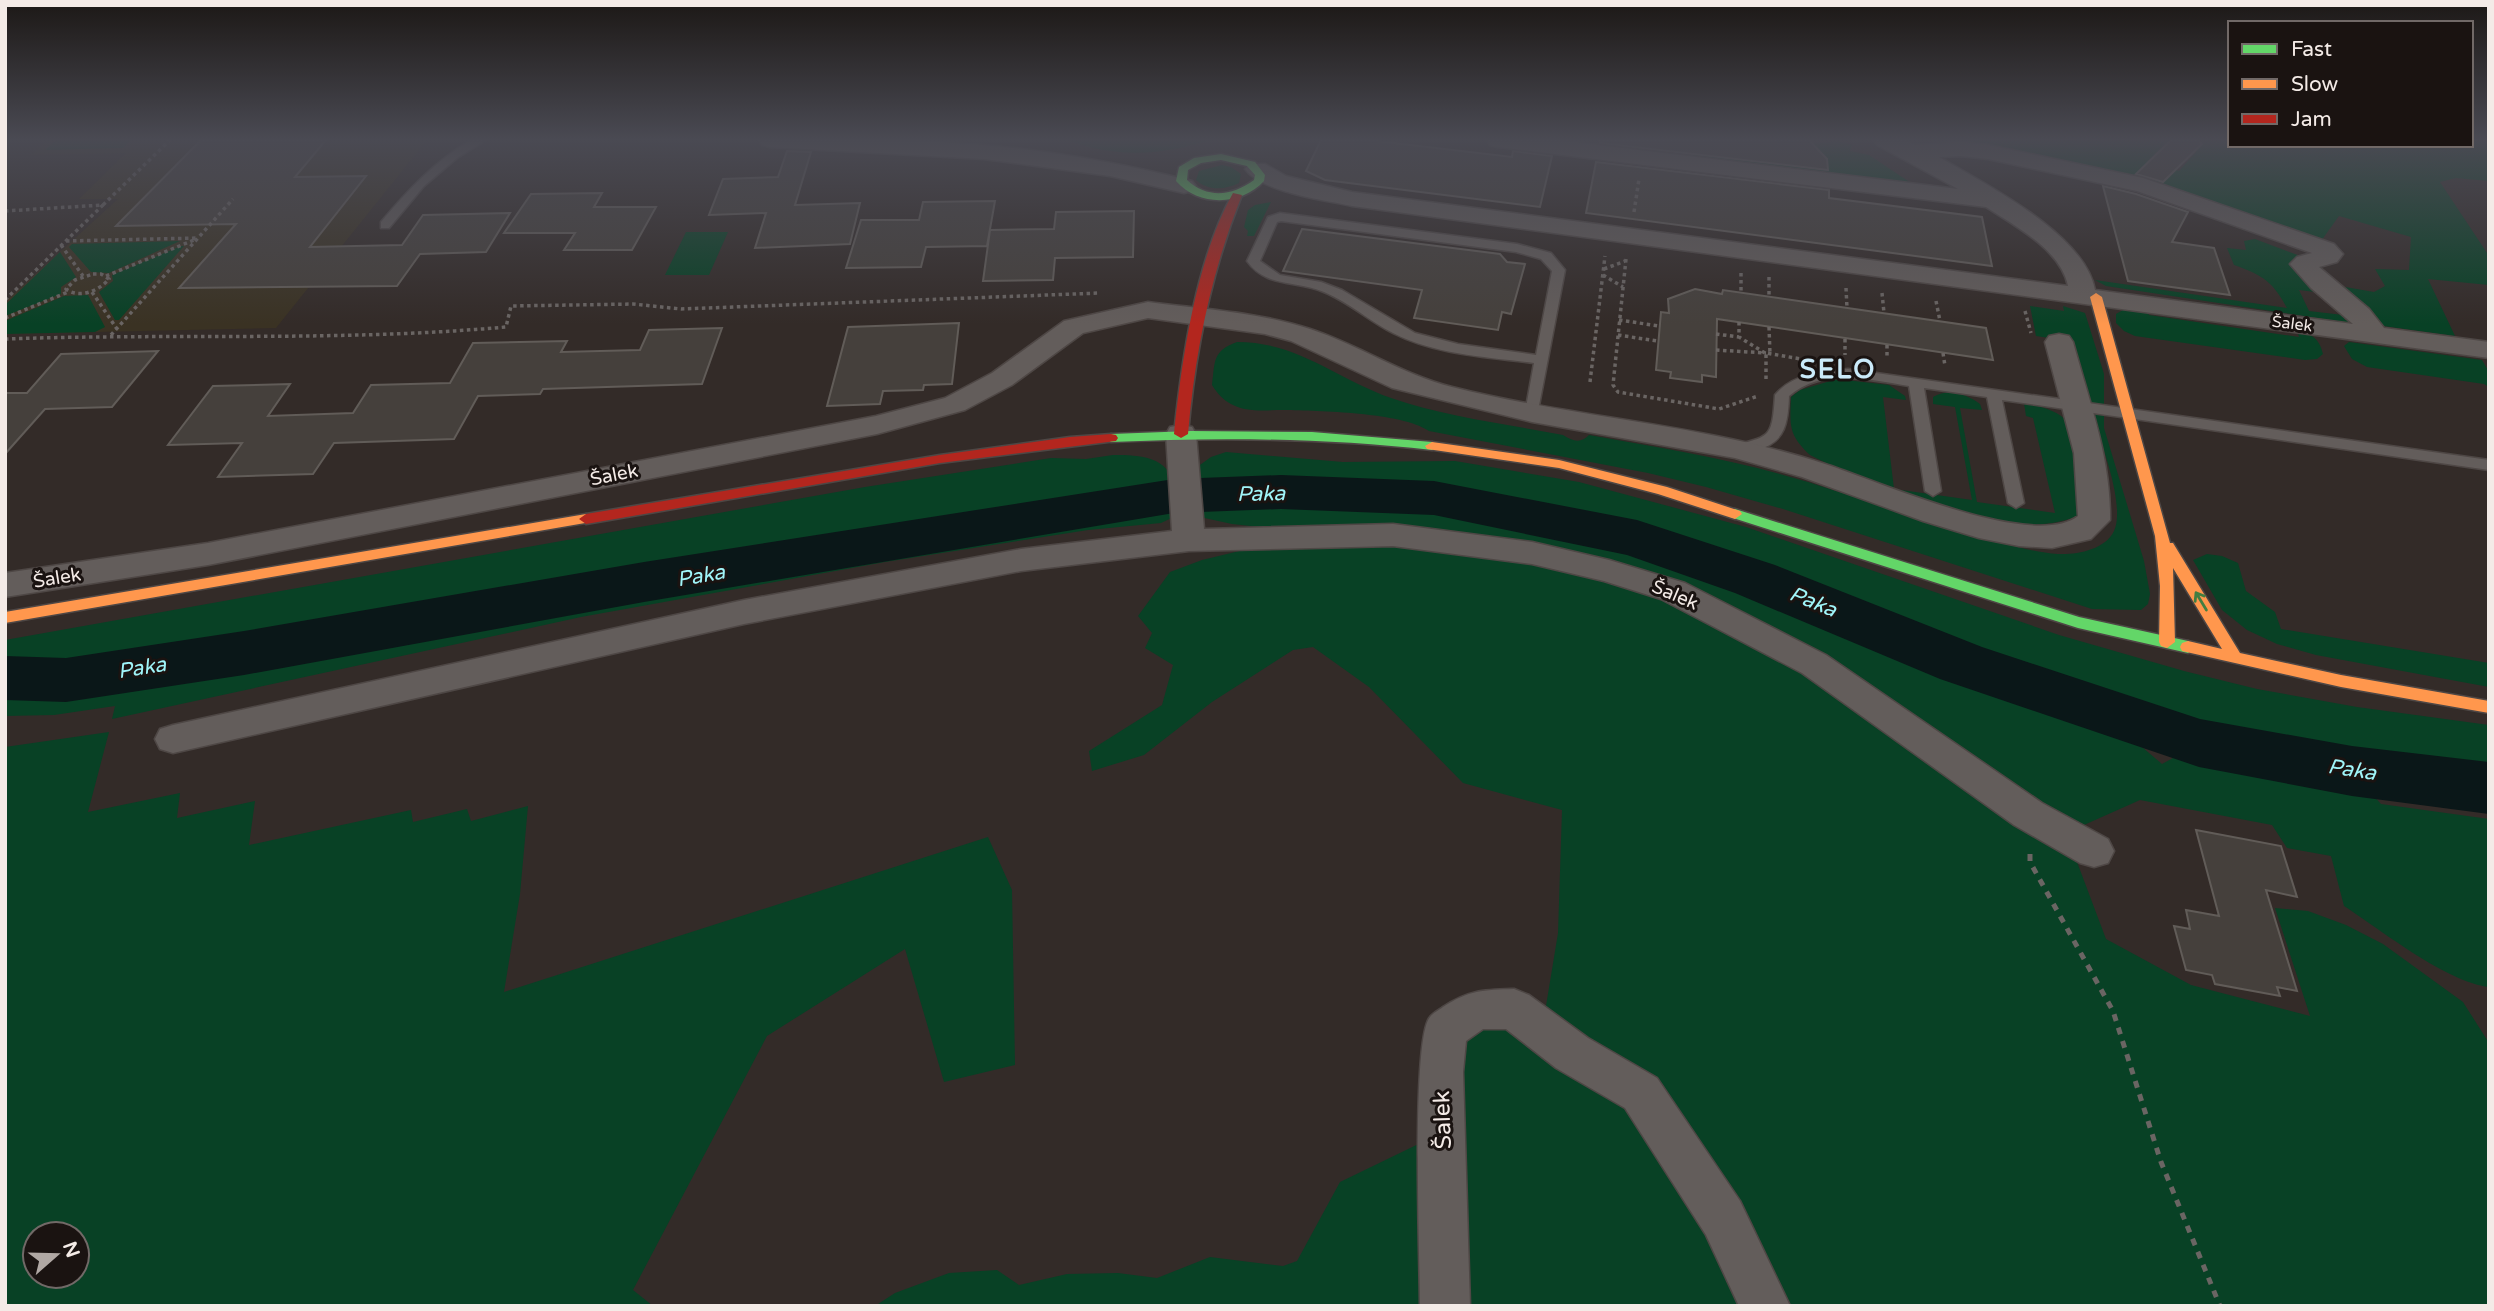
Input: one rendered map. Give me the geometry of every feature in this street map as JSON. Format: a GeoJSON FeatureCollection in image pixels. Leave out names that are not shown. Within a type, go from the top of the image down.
{"type":"FeatureCollection","features":[{"type":"Feature","properties":{"kind":"main road"},"geometry":{"type":"LineString","coordinates":[[1194,201],[1201,213]]}},
{"type":"Feature","properties":{"kind":"main road"},"geometry":{"type":"LineString","coordinates":[[1181,434],[1185,386],[1200,316],[1215,250],[1225,232],[1227,215],[1234,201]]}},
{"type":"Feature","properties":{"kind":"main road"},"geometry":{"type":"LineString","coordinates":[[1203,232],[1215,250]]}},
{"type":"Feature","properties":{"kind":"main road"},"geometry":{"type":"LineString","coordinates":[[2089,296],[2162,536],[2168,586],[2166,642]]}},
{"type":"Feature","properties":{"kind":"main road"},"geometry":{"type":"LineString","coordinates":[[5,618],[940,459],[1070,441],[1181,434],[1317,436],[1415,444],[1559,464],[1662,490],[2078,622],[2236,659],[2489,707]]}},
{"type":"Feature","properties":{"kind":"main road"},"geometry":{"type":"LineString","coordinates":[[2162,536],[2236,659]]}},
{"type":"Feature","properties":{"kind":"street","name":"Šalek"},"geometry":{"type":"LineString","coordinates":[[1366,201],[1628,243],[2089,296],[2489,350]]}},
{"type":"Feature","properties":{"kind":"street"},"geometry":{"type":"LineString","coordinates":[[1994,201],[2057,246],[2077,272],[2089,296]]}},
{"type":"Feature","properties":{"kind":"street"},"geometry":{"type":"LineString","coordinates":[[2189,201],[2325,249],[2330,254],[2327,258],[2310,259],[2303,264],[2313,277],[2375,334]]}},
{"type":"Feature","properties":{"kind":"street","name":"Šalek"},"geometry":{"type":"LineString","coordinates":[[5,585],[208,555],[877,425],[955,404],[1002,379],[1074,327],[1148,310],[1265,326],[1301,335],[1402,382],[1448,395],[1532,413],[1737,449],[1813,470],[1968,524],[2020,535],[2052,537],[2080,531],[2094,520],[2096,496],[2075,406]]}},
{"type":"Feature","properties":{"kind":"street"},"geometry":{"type":"LineString","coordinates":[[2059,342],[2075,406]]}},
{"type":"Feature","properties":{"kind":"street"},"geometry":{"type":"LineString","coordinates":[[1181,434],[1188,527]]}},
{"type":"Feature","properties":{"kind":"street","name":"Šalek"},"geometry":{"type":"LineString","coordinates":[[173,739],[744,612],[1188,527],[1393,535],[1532,553],[1609,571],[1673,591],[1814,664],[2028,814],[2094,851]]}},
{"type":"Feature","properties":{"kind":"street","name":"Šalek"},"geometry":{"type":"LineString","coordinates":[[1445,1306],[1441,1072],[1445,1031],[1475,1010],[1514,1009],[1572,1053],[1641,1093],[1723,1218],[1765,1306]]}},
{"type":"Feature","properties":{"kind":"lane"},"geometry":{"type":"LineString","coordinates":[[385,225],[405,201]]}},
{"type":"Feature","properties":{"kind":"lane"},"geometry":{"type":"LineString","coordinates":[[1532,413],[1559,270],[1546,256],[1532,250],[1280,217],[1272,220],[1253,261],[1259,272],[1322,286],[1350,299],[1407,335],[1440,345],[1542,360]]}},
{"type":"Feature","properties":{"kind":"lane"},"geometry":{"type":"LineString","coordinates":[[1737,449],[1758,446],[1774,439],[1781,426],[1782,396],[1793,384],[1818,376],[1847,373],[2489,465]]}},
{"type":"Feature","properties":{"kind":"lane"},"geometry":{"type":"LineString","coordinates":[[1916,385],[1933,491]]}},
{"type":"Feature","properties":{"kind":"lane"},"geometry":{"type":"LineString","coordinates":[[1994,396],[2016,503]]}},
{"type":"Feature","properties":{"kind":"path"},"geometry":{"type":"LineString","coordinates":[[5,300],[107,201]]}},
{"type":"Feature","properties":{"kind":"path"},"geometry":{"type":"LineString","coordinates":[[111,335],[231,201]]}},
{"type":"Feature","properties":{"kind":"path"},"geometry":{"type":"LineString","coordinates":[[1635,201],[1628,243],[1613,385],[1618,392],[1641,398],[1718,408],[1766,394]]}},
{"type":"Feature","properties":{"kind":"path"},"geometry":{"type":"LineString","coordinates":[[5,211],[103,205]]}},
{"type":"Feature","properties":{"kind":"path"},"geometry":{"type":"LineString","coordinates":[[66,241],[198,238]]}},
{"type":"Feature","properties":{"kind":"path"},"geometry":{"type":"LineString","coordinates":[[68,292],[66,289],[69,284],[83,276],[106,276],[198,238]]}},
{"type":"Feature","properties":{"kind":"path"},"geometry":{"type":"LineString","coordinates":[[61,245],[83,276]]}},
{"type":"Feature","properties":{"kind":"path"},"geometry":{"type":"LineString","coordinates":[[1590,383],[1606,245]]}},
{"type":"Feature","properties":{"kind":"path"},"geometry":{"type":"LineString","coordinates":[[1604,269],[1626,261]]}},
{"type":"Feature","properties":{"kind":"path"},"geometry":{"type":"LineString","coordinates":[[1741,268],[1741,293]]}},
{"type":"Feature","properties":{"kind":"path"},"geometry":{"type":"LineString","coordinates":[[1769,271],[1769,297]]}},
{"type":"Feature","properties":{"kind":"path"},"geometry":{"type":"LineString","coordinates":[[1603,275],[1623,287]]}},
{"type":"Feature","properties":{"kind":"path"},"geometry":{"type":"LineString","coordinates":[[5,318],[68,292],[92,292],[106,284],[109,279],[106,276]]}},
{"type":"Feature","properties":{"kind":"path"},"geometry":{"type":"LineString","coordinates":[[1845,281],[1847,308]]}},
{"type":"Feature","properties":{"kind":"path"},"geometry":{"type":"LineString","coordinates":[[1881,286],[1884,313]]}},
{"type":"Feature","properties":{"kind":"path"},"geometry":{"type":"LineString","coordinates":[[92,292],[117,329]]}},
{"type":"Feature","properties":{"kind":"path"},"geometry":{"type":"LineString","coordinates":[[5,338],[427,334],[506,327],[511,306],[633,304],[681,309],[1100,293]]}},
{"type":"Feature","properties":{"kind":"path"},"geometry":{"type":"LineString","coordinates":[[1934,293],[1940,321]]}},
{"type":"Feature","properties":{"kind":"path"},"geometry":{"type":"LineString","coordinates":[[1619,320],[1659,326]]}},
{"type":"Feature","properties":{"kind":"path"},"geometry":{"type":"LineString","coordinates":[[1739,323],[1739,337]]}},
{"type":"Feature","properties":{"kind":"path"},"geometry":{"type":"LineString","coordinates":[[1766,381],[1769,327]]}},
{"type":"Feature","properties":{"kind":"path"},"geometry":{"type":"LineString","coordinates":[[1716,334],[1739,337],[1768,354]]}},
{"type":"Feature","properties":{"kind":"path"},"geometry":{"type":"LineString","coordinates":[[1618,335],[1657,341]]}},
{"type":"Feature","properties":{"kind":"path"},"geometry":{"type":"LineString","coordinates":[[1716,350],[1846,365],[1847,373]]}},
{"type":"Feature","properties":{"kind":"path"},"geometry":{"type":"LineString","coordinates":[[2028,814],[2030,862],[2113,1011],[2161,1162],[2220,1306]]}},
{"type":"Feature","properties":{"kind":"shaded area"},"geometry":{"type":"Polygon","coordinates":[[[116,201],[378,201],[276,328],[5,334],[5,302],[116,201]]]}},
{"type":"Feature","properties":{"kind":"green space"},"geometry":{"type":"Polygon","coordinates":[[[2204,201],[2453,201],[2489,256],[2489,285],[2428,279],[2455,336],[2376,325],[2328,284],[2374,292],[2385,286],[2375,269],[2409,270],[2411,237],[2339,216],[2321,241],[2204,201]]]}},
{"type":"Feature","properties":{"kind":"green space"},"geometry":{"type":"Polygon","coordinates":[[[1271,202],[1254,236],[1247,236],[1248,231],[1244,227],[1248,210],[1255,205],[1271,202]]]}},
{"type":"Feature","properties":{"kind":"green space"},"geometry":{"type":"Polygon","coordinates":[[[686,232],[728,232],[709,275],[665,275],[686,232]]]}},
{"type":"Feature","properties":{"kind":"green space"},"geometry":{"type":"Polygon","coordinates":[[[2255,239],[2303,257],[2315,292],[2299,290],[2309,311],[2343,315],[2345,320],[2358,321],[2357,324],[2106,286],[2095,280],[2287,308],[2266,280],[2234,265],[2227,248],[2246,250],[2244,241],[2255,239]]]}},
{"type":"Feature","properties":{"kind":"green space"},"geometry":{"type":"Polygon","coordinates":[[[180,241],[109,273],[91,272],[69,247],[72,244],[180,241]]]}},
{"type":"Feature","properties":{"kind":"green space"},"geometry":{"type":"Polygon","coordinates":[[[184,246],[119,320],[115,320],[99,292],[113,281],[112,275],[184,246]]]}},
{"type":"Feature","properties":{"kind":"green space"},"geometry":{"type":"Polygon","coordinates":[[[60,252],[76,277],[61,287],[61,294],[5,316],[5,305],[60,252]]]}},
{"type":"Feature","properties":{"kind":"green space"},"geometry":{"type":"Polygon","coordinates":[[[88,295],[105,327],[95,332],[5,334],[5,321],[64,296],[88,295]]]}},
{"type":"Feature","properties":{"kind":"green space"},"geometry":{"type":"Polygon","coordinates":[[[2030,306],[2064,311],[2063,306],[2085,313],[2104,374],[2104,407],[2089,405],[2069,341],[2036,336],[2030,306]]]}},
{"type":"Feature","properties":{"kind":"green space"},"geometry":{"type":"Polygon","coordinates":[[[2146,309],[2149,315],[2299,337],[2297,331],[2314,338],[2320,344],[2323,354],[2317,359],[2305,360],[2135,336],[2116,323],[2116,314],[2123,310],[2146,309]]]}},
{"type":"Feature","properties":{"kind":"green space"},"geometry":{"type":"Polygon","coordinates":[[[1237,342],[1259,344],[1298,354],[1371,390],[1433,410],[1563,435],[1576,441],[1589,435],[1754,467],[1955,531],[2024,549],[2051,553],[2073,554],[2089,550],[2104,543],[2114,531],[2117,505],[2114,489],[2090,412],[2104,415],[2104,428],[2144,561],[2150,594],[2148,604],[2141,610],[2092,609],[1783,509],[1648,473],[1429,431],[1380,416],[1237,407],[1225,400],[1212,385],[1216,358],[1223,349],[1237,342]]]}},
{"type":"Feature","properties":{"kind":"green space"},"geometry":{"type":"Polygon","coordinates":[[[2349,342],[2482,360],[2489,372],[2489,387],[2484,384],[2367,367],[2352,359],[2344,346],[2349,342]]]}},
{"type":"Feature","properties":{"kind":"green space"},"geometry":{"type":"Polygon","coordinates":[[[1837,379],[1889,385],[1905,396],[1906,400],[1883,397],[1894,489],[1972,500],[1955,407],[1933,404],[1933,397],[1939,394],[1957,393],[1980,404],[1982,410],[1960,408],[1977,502],[2055,513],[2033,418],[2026,416],[2024,403],[2054,412],[2068,423],[2073,432],[2080,467],[2082,514],[2053,523],[2019,524],[1982,519],[1906,497],[1810,455],[1792,429],[1791,397],[1800,390],[1837,379]]]}},
{"type":"Feature","properties":{"kind":"green space"},"geometry":{"type":"Polygon","coordinates":[[[1226,452],[1343,462],[1455,461],[1579,482],[1746,527],[2059,635],[2184,671],[2257,689],[2357,707],[2489,725],[2489,777],[2355,760],[2212,733],[2142,714],[2015,672],[1727,561],[1626,528],[1514,506],[1411,490],[1288,482],[1194,485],[1193,470],[1211,457],[1226,452]]]}},
{"type":"Feature","properties":{"kind":"green space"},"geometry":{"type":"Polygon","coordinates":[[[1113,455],[1143,457],[1160,463],[1177,487],[1074,500],[729,557],[672,571],[249,646],[71,669],[5,670],[5,640],[865,487],[1051,458],[1086,459],[1113,455]]]}},
{"type":"Feature","properties":{"kind":"green space"},"geometry":{"type":"Polygon","coordinates":[[[1284,499],[1458,511],[1573,531],[1629,545],[1740,580],[1740,591],[1960,671],[1972,685],[2094,724],[2142,747],[2162,764],[2193,747],[2360,781],[2381,804],[2489,819],[2489,987],[2453,976],[2434,966],[2344,906],[2331,856],[2287,848],[2272,825],[2140,800],[2075,829],[1821,661],[1608,563],[1232,524],[1200,517],[1196,505],[1284,499]]]}},
{"type":"Feature","properties":{"kind":"green space"},"geometry":{"type":"Polygon","coordinates":[[[1179,505],[1180,514],[1161,523],[1088,530],[885,562],[581,617],[112,719],[115,706],[54,715],[5,716],[5,690],[40,689],[251,660],[485,617],[891,550],[1077,516],[1179,505]]]}},
{"type":"Feature","properties":{"kind":"green space"},"geometry":{"type":"Polygon","coordinates":[[[1361,543],[1454,550],[1536,562],[1616,580],[1748,635],[2074,854],[2106,939],[2191,985],[2310,1016],[2275,908],[2308,911],[2346,925],[2383,944],[2463,1002],[2489,1043],[2489,1306],[875,1306],[895,1293],[949,1273],[997,1270],[1019,1285],[1067,1274],[1118,1273],[1157,1278],[1210,1257],[1283,1266],[1297,1261],[1340,1182],[1435,1136],[1460,1025],[1545,1012],[1558,933],[1562,810],[1463,783],[1369,687],[1313,647],[1293,650],[1212,702],[1144,755],[1092,771],[1089,751],[1162,705],[1173,665],[1145,648],[1152,633],[1138,616],[1170,572],[1202,560],[1252,548],[1361,543]]]}},
{"type":"Feature","properties":{"kind":"green space"},"geometry":{"type":"Polygon","coordinates":[[[2207,554],[2222,556],[2238,563],[2246,591],[2275,612],[2281,629],[2489,663],[2489,687],[2316,655],[2277,644],[2247,630],[2222,610],[2193,560],[2207,554]]]}},
{"type":"Feature","properties":{"kind":"green space"},"geometry":{"type":"Polygon","coordinates":[[[109,732],[88,812],[180,793],[177,818],[255,801],[249,845],[411,810],[413,822],[467,809],[471,821],[528,806],[520,894],[504,992],[988,837],[1012,890],[1015,1065],[944,1082],[905,949],[767,1036],[633,1290],[653,1306],[5,1306],[5,747],[109,732]]]}},
{"type":"Feature","properties":{"kind":"building"},"geometry":{"type":"Polygon","coordinates":[[[141,201],[346,201],[310,247],[402,245],[423,215],[510,213],[486,252],[420,254],[397,286],[179,288],[236,224],[116,226],[141,201]]]}},
{"type":"Feature","properties":{"kind":"building"},"geometry":{"type":"Polygon","coordinates":[[[526,201],[597,201],[594,207],[656,207],[632,250],[564,250],[575,233],[504,233],[526,201]]]}},
{"type":"Feature","properties":{"kind":"building"},"geometry":{"type":"Polygon","coordinates":[[[714,201],[796,201],[795,205],[860,203],[850,244],[755,248],[766,213],[709,215],[714,201]]]}},
{"type":"Feature","properties":{"kind":"building"},"geometry":{"type":"Polygon","coordinates":[[[995,201],[987,246],[926,247],[921,267],[846,268],[861,220],[919,220],[923,202],[995,201]]]}},
{"type":"Feature","properties":{"kind":"building"},"geometry":{"type":"Polygon","coordinates":[[[1494,201],[1541,201],[1540,207],[1494,201]]]}},
{"type":"Feature","properties":{"kind":"building"},"geometry":{"type":"Polygon","coordinates":[[[1588,201],[1855,201],[1982,217],[1992,266],[1586,213],[1588,201]]]}},
{"type":"Feature","properties":{"kind":"building"},"geometry":{"type":"Polygon","coordinates":[[[2107,201],[2157,201],[2188,212],[2172,242],[2214,248],[2230,295],[2128,281],[2107,201]]]}},
{"type":"Feature","properties":{"kind":"building"},"geometry":{"type":"Polygon","coordinates":[[[1134,211],[1133,257],[1055,258],[1053,280],[983,281],[990,230],[1054,229],[1056,212],[1134,211]]]}},
{"type":"Feature","properties":{"kind":"building"},"geometry":{"type":"Polygon","coordinates":[[[1302,229],[1500,254],[1507,262],[1525,264],[1511,314],[1502,312],[1498,330],[1414,318],[1422,290],[1283,271],[1302,229]]]}},
{"type":"Feature","properties":{"kind":"building"},"geometry":{"type":"Polygon","coordinates":[[[1695,289],[1722,294],[1723,290],[1986,328],[1993,360],[1717,319],[1716,377],[1702,375],[1702,382],[1670,378],[1671,372],[1656,370],[1661,312],[1669,313],[1668,299],[1695,289]]]}},
{"type":"Feature","properties":{"kind":"building"},"geometry":{"type":"Polygon","coordinates":[[[959,323],[952,384],[924,385],[923,390],[883,391],[880,404],[827,406],[848,327],[959,323]]]}},
{"type":"Feature","properties":{"kind":"building"},"geometry":{"type":"Polygon","coordinates":[[[722,328],[702,384],[543,389],[540,394],[478,396],[454,439],[334,443],[313,474],[218,477],[242,443],[168,445],[213,386],[290,384],[268,416],[353,413],[371,385],[450,383],[473,343],[567,341],[561,352],[640,350],[649,330],[722,328]]]}},
{"type":"Feature","properties":{"kind":"building"},"geometry":{"type":"Polygon","coordinates":[[[158,351],[112,407],[45,409],[5,454],[5,393],[27,393],[61,354],[158,351]]]}},
{"type":"Feature","properties":{"kind":"building"},"geometry":{"type":"Polygon","coordinates":[[[2196,830],[2281,846],[2297,897],[2266,890],[2297,991],[2277,987],[2280,996],[2215,984],[2212,975],[2186,970],[2174,926],[2190,929],[2186,910],[2219,916],[2196,830]]]}},
{"type":"Feature","properties":{"kind":"waterway","name":"Paka"},"geometry":{"type":"LineString","coordinates":[[5,678],[66,680],[244,653],[644,582],[1174,496],[1281,492],[1434,498],[1637,538],[1755,579],[1961,663],[2199,743],[2352,771],[2489,788]]}},
{"type":"Feature","properties":{"kind":"traffic: fast"},"geometry":{"type":"LineString","coordinates":[[1111,438],[1272,435],[1352,438],[1432,446]]}},
{"type":"Feature","properties":{"kind":"traffic: fast"},"geometry":{"type":"LineString","coordinates":[[1735,514],[2078,622],[2188,647]]}},
{"type":"Feature","properties":{"kind":"traffic: slow"},"geometry":{"type":"LineString","coordinates":[[2096,297],[2162,536],[2168,586],[2167,642]]}},
{"type":"Feature","properties":{"kind":"traffic: slow"},"geometry":{"type":"LineString","coordinates":[[1432,446],[1559,464],[1662,490],[1735,514]]}},
{"type":"Feature","properties":{"kind":"traffic: slow"},"geometry":{"type":"LineString","coordinates":[[5,618],[586,519]]}},
{"type":"Feature","properties":{"kind":"traffic: slow"},"geometry":{"type":"LineString","coordinates":[[2168,547],[2236,659]]}},
{"type":"Feature","properties":{"kind":"traffic: slow"},"geometry":{"type":"LineString","coordinates":[[2188,647],[2341,681],[2489,707]]}},
{"type":"Feature","properties":{"kind":"traffic: jam"},"geometry":{"type":"LineString","coordinates":[[1181,434],[1199,312],[1216,251],[1234,201]]}},
{"type":"Feature","properties":{"kind":"traffic: jam"},"geometry":{"type":"LineString","coordinates":[[586,519],[940,459],[1111,438]]}},
{"type":"Feature","properties":{"kind":"district","name":"SELO"},"geometry":{"type":"Point","coordinates":[1838,369]}}]}
